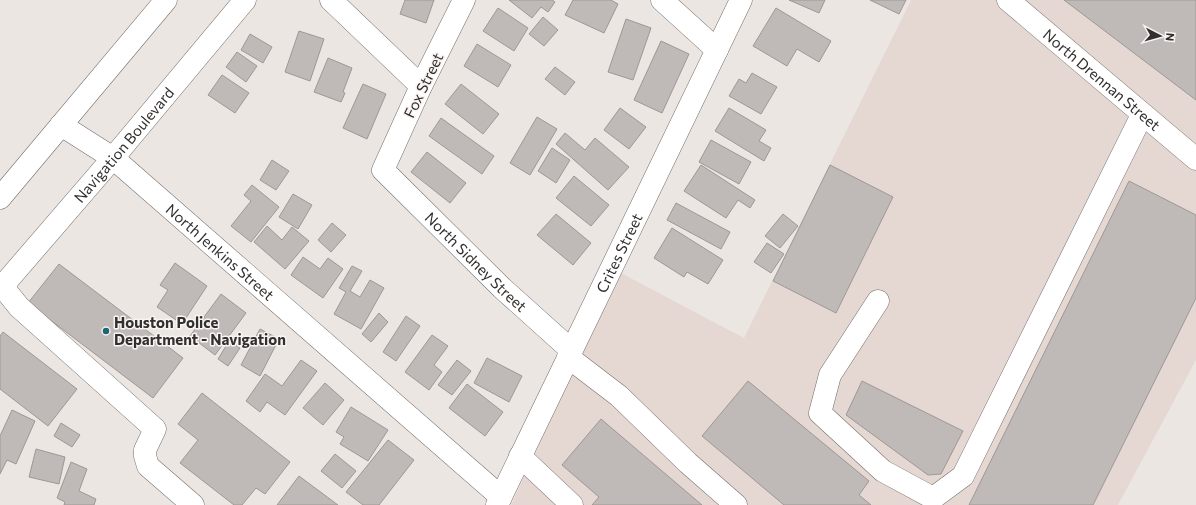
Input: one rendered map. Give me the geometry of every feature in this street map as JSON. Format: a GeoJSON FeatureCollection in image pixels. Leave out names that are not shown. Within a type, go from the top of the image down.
{"type":"FeatureCollection","features":[{"type":"Feature","properties":{"kind":"street"},"geometry":{"type":"LineString","coordinates":[[0,198],[166,0]]}},
{"type":"Feature","properties":{"kind":"street","name":"Navigation Boulevard"},"geometry":{"type":"LineString","coordinates":[[1,287],[113,158],[245,0]]}},
{"type":"Feature","properties":{"kind":"street"},"geometry":{"type":"LineString","coordinates":[[331,0],[421,86]]}},
{"type":"Feature","properties":{"kind":"street","name":"Fox Street"},"geometry":{"type":"LineString","coordinates":[[383,170],[421,86],[464,0]]}},
{"type":"Feature","properties":{"kind":"street"},"geometry":{"type":"LineString","coordinates":[[662,0],[717,50]]}},
{"type":"Feature","properties":{"kind":"street","name":"Crites Street"},"geometry":{"type":"LineString","coordinates":[[499,501],[741,0]]}},
{"type":"Feature","properties":{"kind":"street","name":"North Drennan Street"},"geometry":{"type":"LineString","coordinates":[[1008,0],[1142,115],[1196,159]]}},
{"type":"Feature","properties":{"kind":"street"},"geometry":{"type":"LineString","coordinates":[[878,301],[830,374],[820,413],[883,471],[933,498],[963,476],[1142,115]]}},
{"type":"Feature","properties":{"kind":"street","name":"North Jenkins Street"},"geometry":{"type":"LineString","coordinates":[[61,125],[113,158],[499,501]]}},
{"type":"Feature","properties":{"kind":"street","name":"North Sidney Street"},"geometry":{"type":"LineString","coordinates":[[383,170],[569,354],[619,396],[688,463],[736,505]]}},
{"type":"Feature","properties":{"kind":"street"},"geometry":{"type":"LineString","coordinates":[[1,287],[19,307],[155,429],[145,450],[148,466],[193,505]]}},
{"type":"Feature","properties":{"kind":"street"},"geometry":{"type":"LineString","coordinates":[[520,456],[572,505]]}},
{"type":"Feature","properties":{"kind":"shaded area"},"geometry":{"type":"Polygon","coordinates":[[[911,0],[1196,0],[1196,360],[1118,505],[511,505],[621,273],[744,338],[911,0]]]}},
{"type":"Feature","properties":{"kind":"building"},"geometry":{"type":"Polygon","coordinates":[[[405,0],[434,0],[426,23],[400,14],[405,0]]]}},
{"type":"Feature","properties":{"kind":"building"},"geometry":{"type":"Polygon","coordinates":[[[509,0],[552,0],[555,2],[548,12],[541,7],[532,18],[509,0]]]}},
{"type":"Feature","properties":{"kind":"building"},"geometry":{"type":"Polygon","coordinates":[[[573,0],[611,0],[618,4],[604,33],[565,15],[573,0]]]}},
{"type":"Feature","properties":{"kind":"building"},"geometry":{"type":"Polygon","coordinates":[[[789,0],[825,0],[819,13],[789,0]]]}},
{"type":"Feature","properties":{"kind":"building"},"geometry":{"type":"Polygon","coordinates":[[[870,0],[906,0],[899,14],[870,0]]]}},
{"type":"Feature","properties":{"kind":"building"},"geometry":{"type":"Polygon","coordinates":[[[1064,0],[1196,0],[1196,100],[1064,0]]]}},
{"type":"Feature","properties":{"kind":"building"},"geometry":{"type":"Polygon","coordinates":[[[498,8],[528,28],[514,51],[483,31],[498,8]]]}},
{"type":"Feature","properties":{"kind":"building"},"geometry":{"type":"Polygon","coordinates":[[[776,8],[831,41],[819,62],[797,49],[787,66],[753,46],[776,8]]]}},
{"type":"Feature","properties":{"kind":"building"},"geometry":{"type":"Polygon","coordinates":[[[543,17],[558,30],[544,46],[529,34],[543,17]]]}},
{"type":"Feature","properties":{"kind":"building"},"geometry":{"type":"Polygon","coordinates":[[[626,19],[651,28],[633,80],[608,72],[626,19]]]}},
{"type":"Feature","properties":{"kind":"building"},"geometry":{"type":"Polygon","coordinates":[[[299,31],[324,39],[310,81],[285,72],[299,31]]]}},
{"type":"Feature","properties":{"kind":"building"},"geometry":{"type":"Polygon","coordinates":[[[250,34],[272,47],[263,63],[241,50],[250,34]]]}},
{"type":"Feature","properties":{"kind":"building"},"geometry":{"type":"Polygon","coordinates":[[[661,41],[689,54],[662,113],[634,100],[661,41]]]}},
{"type":"Feature","properties":{"kind":"building"},"geometry":{"type":"Polygon","coordinates":[[[477,44],[511,65],[498,87],[464,66],[477,44]]]}},
{"type":"Feature","properties":{"kind":"building"},"geometry":{"type":"Polygon","coordinates":[[[237,52],[257,66],[246,82],[226,67],[237,52]]]}},
{"type":"Feature","properties":{"kind":"building"},"geometry":{"type":"Polygon","coordinates":[[[328,58],[352,68],[341,102],[314,92],[328,58]]]}},
{"type":"Feature","properties":{"kind":"building"},"geometry":{"type":"Polygon","coordinates":[[[555,67],[575,82],[565,95],[545,79],[555,67]]]}},
{"type":"Feature","properties":{"kind":"building"},"geometry":{"type":"Polygon","coordinates":[[[752,73],[777,87],[761,114],[729,96],[739,79],[746,83],[752,73]]]}},
{"type":"Feature","properties":{"kind":"building"},"geometry":{"type":"Polygon","coordinates":[[[222,75],[249,93],[235,113],[208,95],[222,75]]]}},
{"type":"Feature","properties":{"kind":"building"},"geometry":{"type":"Polygon","coordinates":[[[363,84],[386,94],[367,139],[343,128],[363,84]]]}},
{"type":"Feature","properties":{"kind":"building"},"geometry":{"type":"Polygon","coordinates":[[[461,84],[499,114],[483,134],[445,104],[461,84]]]}},
{"type":"Feature","properties":{"kind":"building"},"geometry":{"type":"Polygon","coordinates":[[[620,108],[646,127],[629,149],[604,130],[620,108]]]}},
{"type":"Feature","properties":{"kind":"building"},"geometry":{"type":"Polygon","coordinates":[[[729,108],[766,130],[759,141],[771,148],[764,161],[715,131],[729,108]]]}},
{"type":"Feature","properties":{"kind":"building"},"geometry":{"type":"Polygon","coordinates":[[[537,117],[557,129],[530,175],[510,163],[537,117]]]}},
{"type":"Feature","properties":{"kind":"building"},"geometry":{"type":"Polygon","coordinates":[[[441,118],[494,156],[482,174],[429,136],[441,118]]]}},
{"type":"Feature","properties":{"kind":"building"},"geometry":{"type":"Polygon","coordinates":[[[565,133],[585,150],[595,138],[629,167],[608,190],[556,144],[565,133]]]}},
{"type":"Feature","properties":{"kind":"building"},"geometry":{"type":"Polygon","coordinates":[[[711,140],[751,162],[739,184],[699,162],[711,140]]]}},
{"type":"Feature","properties":{"kind":"building"},"geometry":{"type":"Polygon","coordinates":[[[552,148],[570,160],[556,183],[538,171],[552,148]]]}},
{"type":"Feature","properties":{"kind":"building"},"geometry":{"type":"Polygon","coordinates":[[[427,152],[466,183],[450,203],[411,172],[427,152]]]}},
{"type":"Feature","properties":{"kind":"building"},"geometry":{"type":"Polygon","coordinates":[[[272,160],[289,171],[276,190],[260,180],[272,160]]]}},
{"type":"Feature","properties":{"kind":"building"},"geometry":{"type":"Polygon","coordinates":[[[701,165],[755,200],[750,208],[738,200],[726,218],[684,191],[701,165]]]}},
{"type":"Feature","properties":{"kind":"building"},"geometry":{"type":"Polygon","coordinates":[[[830,165],[893,197],[836,313],[773,281],[830,165]]]}},
{"type":"Feature","properties":{"kind":"building"},"geometry":{"type":"Polygon","coordinates":[[[574,176],[609,205],[591,226],[556,198],[574,176]]]}},
{"type":"Feature","properties":{"kind":"building"},"geometry":{"type":"Polygon","coordinates":[[[1129,181],[1196,215],[1196,298],[1093,505],[969,505],[1129,181]]]}},
{"type":"Feature","properties":{"kind":"building"},"geometry":{"type":"Polygon","coordinates":[[[252,185],[279,207],[251,242],[231,226],[251,201],[244,195],[252,185]]]}},
{"type":"Feature","properties":{"kind":"building"},"geometry":{"type":"Polygon","coordinates":[[[293,194],[312,205],[298,229],[279,217],[293,194]]]}},
{"type":"Feature","properties":{"kind":"building"},"geometry":{"type":"Polygon","coordinates":[[[676,203],[730,232],[721,249],[667,220],[676,203]]]}},
{"type":"Feature","properties":{"kind":"building"},"geometry":{"type":"Polygon","coordinates":[[[556,214],[591,243],[573,265],[537,235],[556,214]]]}},
{"type":"Feature","properties":{"kind":"building"},"geometry":{"type":"Polygon","coordinates":[[[783,214],[798,226],[780,248],[765,236],[783,214]]]}},
{"type":"Feature","properties":{"kind":"building"},"geometry":{"type":"Polygon","coordinates":[[[332,223],[346,235],[331,252],[318,240],[332,223]]]}},
{"type":"Feature","properties":{"kind":"building"},"geometry":{"type":"Polygon","coordinates":[[[267,226],[282,240],[292,227],[309,241],[285,269],[254,242],[267,226]]]}},
{"type":"Feature","properties":{"kind":"building"},"geometry":{"type":"Polygon","coordinates":[[[672,228],[723,260],[708,284],[687,272],[684,277],[654,258],[672,228]]]}},
{"type":"Feature","properties":{"kind":"building"},"geometry":{"type":"Polygon","coordinates":[[[767,243],[784,254],[771,273],[754,262],[767,243]]]}},
{"type":"Feature","properties":{"kind":"building"},"geometry":{"type":"Polygon","coordinates":[[[303,257],[320,269],[328,258],[343,269],[323,298],[291,275],[303,257]]]}},
{"type":"Feature","properties":{"kind":"building"},"geometry":{"type":"Polygon","coordinates":[[[175,263],[207,286],[182,324],[157,307],[168,290],[160,285],[175,263]]]}},
{"type":"Feature","properties":{"kind":"building","name":"Houston Police Department - Navigation"},"geometry":{"type":"Polygon","coordinates":[[[59,264],[183,358],[153,398],[28,303],[59,264]]]}},
{"type":"Feature","properties":{"kind":"building"},"geometry":{"type":"Polygon","coordinates":[[[352,266],[362,271],[350,291],[360,297],[370,280],[384,288],[361,329],[334,314],[346,292],[339,288],[352,266]]]}},
{"type":"Feature","properties":{"kind":"building"},"geometry":{"type":"Polygon","coordinates":[[[221,294],[246,313],[215,355],[190,336],[221,294]]]}},
{"type":"Feature","properties":{"kind":"building"},"geometry":{"type":"Polygon","coordinates":[[[379,313],[388,322],[371,342],[362,334],[379,313]]]}},
{"type":"Feature","properties":{"kind":"building"},"geometry":{"type":"Polygon","coordinates":[[[406,316],[420,326],[396,361],[383,352],[406,316]]]}},
{"type":"Feature","properties":{"kind":"building"},"geometry":{"type":"Polygon","coordinates":[[[260,329],[279,339],[260,376],[241,365],[260,329]]]}},
{"type":"Feature","properties":{"kind":"building"},"geometry":{"type":"Polygon","coordinates":[[[3,332],[77,389],[48,426],[0,389],[0,336],[3,332]]]}},
{"type":"Feature","properties":{"kind":"building"},"geometry":{"type":"Polygon","coordinates":[[[432,335],[448,346],[434,365],[442,372],[429,390],[405,372],[432,335]]]}},
{"type":"Feature","properties":{"kind":"building"},"geometry":{"type":"Polygon","coordinates":[[[229,341],[240,348],[228,366],[218,359],[229,341]]]}},
{"type":"Feature","properties":{"kind":"building"},"geometry":{"type":"Polygon","coordinates":[[[487,358],[522,376],[509,402],[474,383],[487,358]]]}},
{"type":"Feature","properties":{"kind":"building"},"geometry":{"type":"Polygon","coordinates":[[[301,360],[317,371],[285,415],[267,402],[260,412],[246,401],[265,374],[282,386],[301,360]]]}},
{"type":"Feature","properties":{"kind":"building"},"geometry":{"type":"Polygon","coordinates":[[[457,360],[471,371],[452,395],[438,385],[457,360]]]}},
{"type":"Feature","properties":{"kind":"building"},"geometry":{"type":"Polygon","coordinates":[[[748,381],[869,481],[859,495],[871,505],[784,505],[702,436],[748,381]]]}},
{"type":"Feature","properties":{"kind":"building"},"geometry":{"type":"Polygon","coordinates":[[[862,381],[963,431],[941,474],[928,475],[846,415],[862,381]]]}},
{"type":"Feature","properties":{"kind":"building"},"geometry":{"type":"Polygon","coordinates":[[[325,383],[344,400],[323,425],[303,408],[325,383]]]}},
{"type":"Feature","properties":{"kind":"building"},"geometry":{"type":"Polygon","coordinates":[[[467,384],[503,412],[485,436],[449,408],[467,384]]]}},
{"type":"Feature","properties":{"kind":"building"},"geometry":{"type":"Polygon","coordinates":[[[202,393],[290,462],[265,494],[256,488],[242,505],[234,505],[180,463],[198,440],[178,424],[202,393]]]}},
{"type":"Feature","properties":{"kind":"building"},"geometry":{"type":"Polygon","coordinates":[[[351,407],[388,430],[368,461],[340,444],[344,437],[336,432],[351,407]]]}},
{"type":"Feature","properties":{"kind":"building"},"geometry":{"type":"Polygon","coordinates":[[[12,410],[35,421],[16,464],[7,460],[0,474],[0,436],[12,410]]]}},
{"type":"Feature","properties":{"kind":"building"},"geometry":{"type":"Polygon","coordinates":[[[601,419],[702,505],[592,505],[599,497],[562,465],[601,419]]]}},
{"type":"Feature","properties":{"kind":"building"},"geometry":{"type":"Polygon","coordinates":[[[61,423],[80,435],[72,447],[54,436],[61,423]]]}},
{"type":"Feature","properties":{"kind":"building"},"geometry":{"type":"Polygon","coordinates":[[[388,440],[414,460],[379,505],[363,505],[346,492],[388,440]]]}},
{"type":"Feature","properties":{"kind":"building"},"geometry":{"type":"Polygon","coordinates":[[[36,449],[65,457],[59,484],[29,477],[36,449]]]}},
{"type":"Feature","properties":{"kind":"building"},"geometry":{"type":"Polygon","coordinates":[[[335,454],[356,471],[342,488],[321,471],[335,454]]]}},
{"type":"Feature","properties":{"kind":"building"},"geometry":{"type":"Polygon","coordinates":[[[71,462],[87,469],[79,491],[96,499],[94,505],[64,505],[65,502],[57,498],[71,462]]]}},
{"type":"Feature","properties":{"kind":"building"},"geometry":{"type":"Polygon","coordinates":[[[299,476],[338,505],[277,505],[299,476]]]}},
{"type":"Feature","properties":{"kind":"place","name":"Houston Police Department - Navigation"},"geometry":{"type":"Point","coordinates":[106,331]}}]}
